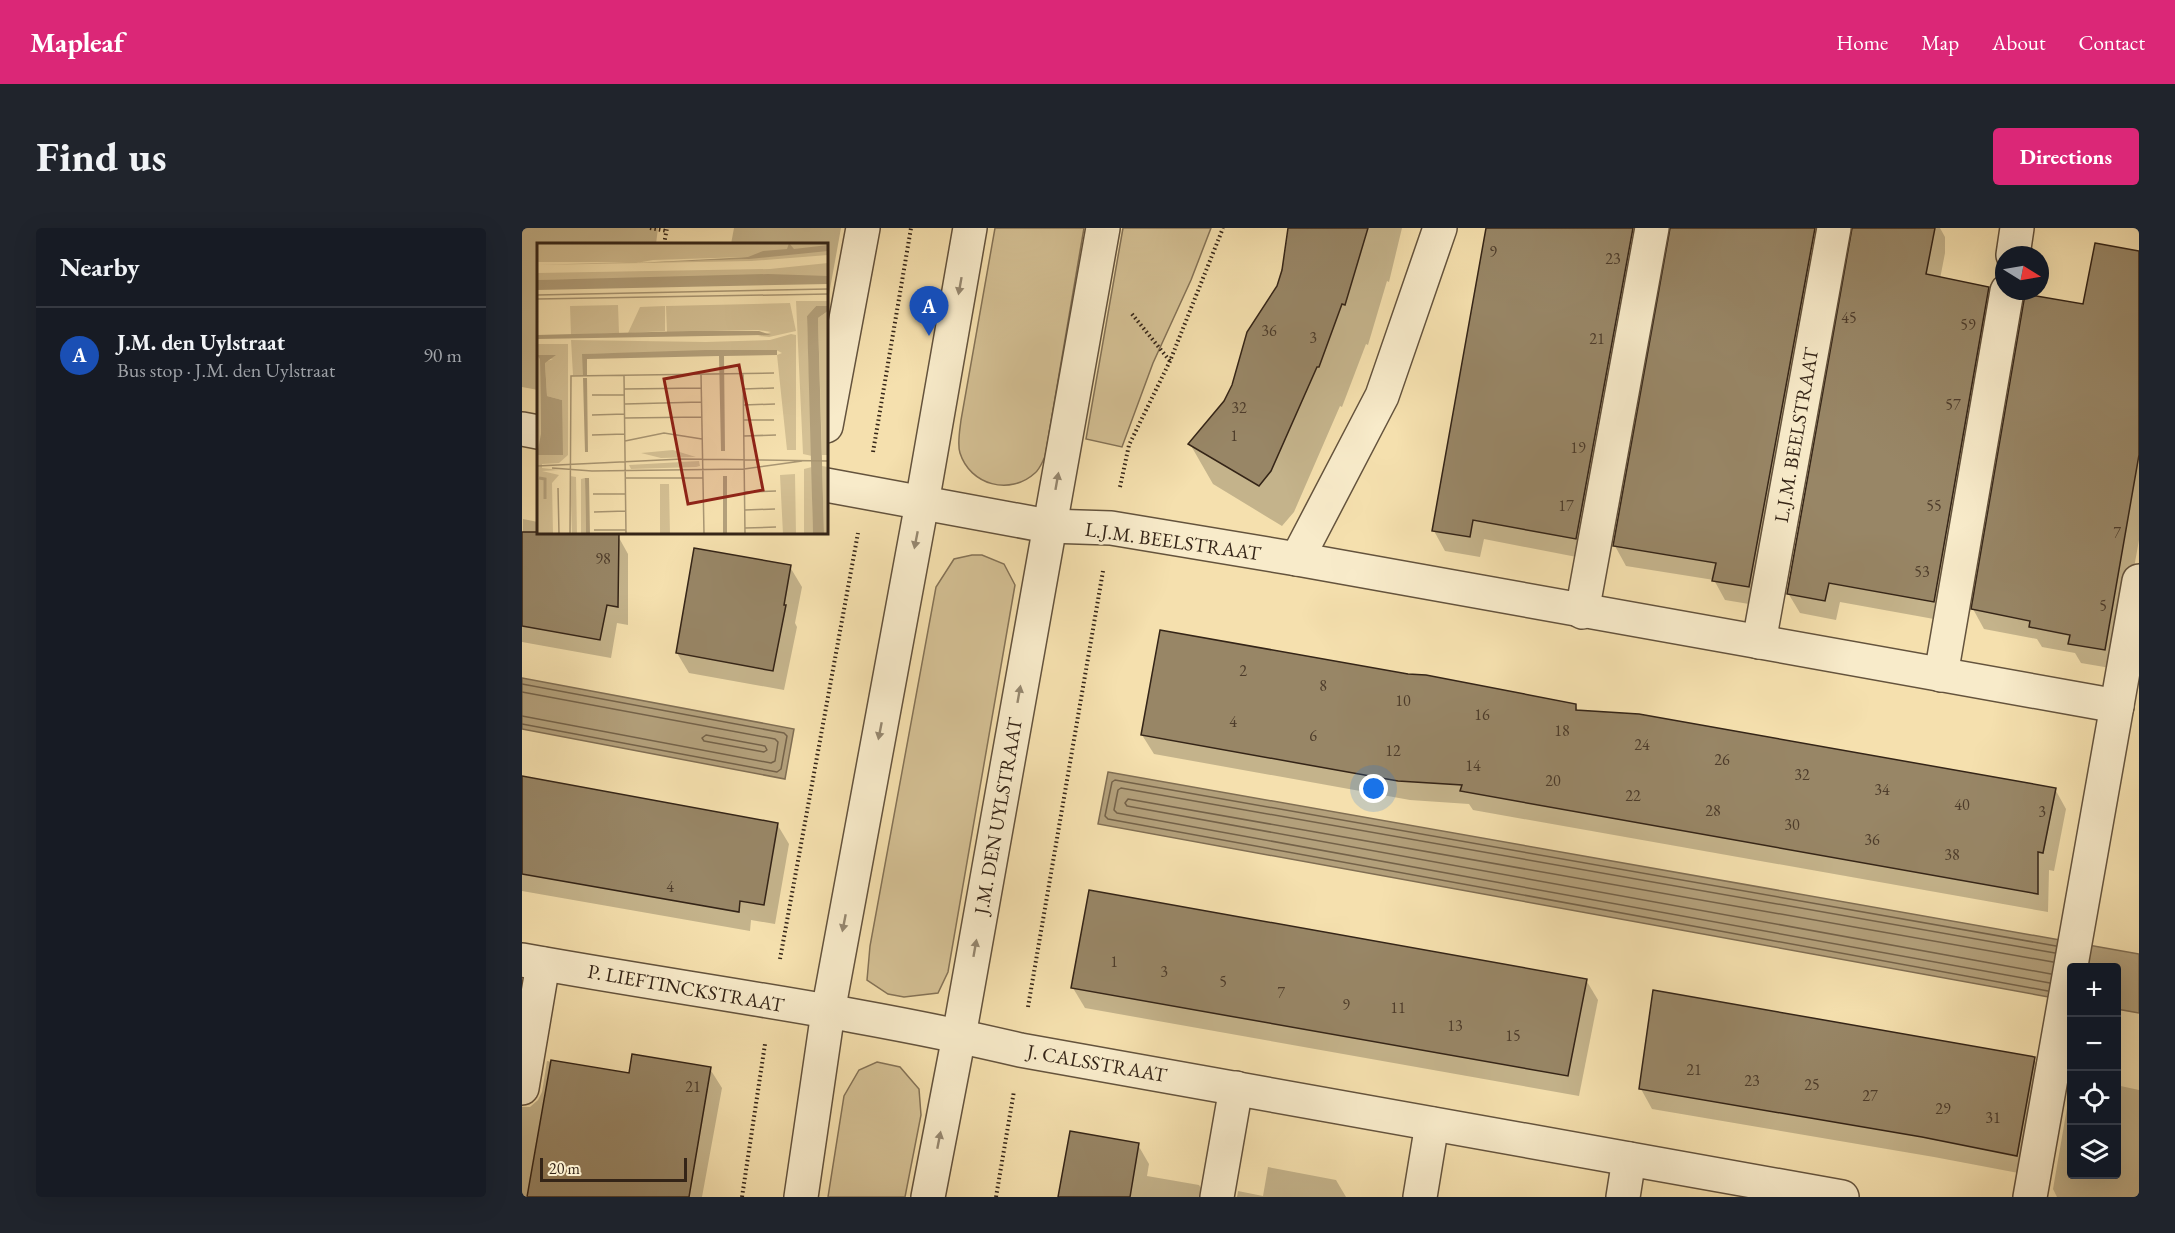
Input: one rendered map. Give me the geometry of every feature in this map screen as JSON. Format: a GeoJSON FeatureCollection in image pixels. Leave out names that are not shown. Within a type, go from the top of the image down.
{"type":"FeatureCollection","features":[{"type":"Feature","properties":{"kind":"street"},"geometry":{"type":"LineString","coordinates":[[828,415],[863,228]]}},
{"type":"Feature","properties":{"kind":"street"},"geometry":{"type":"LineString","coordinates":[[801,1197],[828,1012],[970,228]]}},
{"type":"Feature","properties":{"kind":"street","name":"J.M. DEN UYLSTRAAT"},"geometry":{"type":"LineString","coordinates":[[928,1197],[959,1036],[1048,526],[1103,228]]}},
{"type":"Feature","properties":{"kind":"street"},"geometry":{"type":"LineString","coordinates":[[1297,559],[1382,396],[1440,228]]}},
{"type":"Feature","properties":{"kind":"street"},"geometry":{"type":"LineString","coordinates":[[1582,612],[1652,228]]}},
{"type":"Feature","properties":{"kind":"street","name":"L.J.M. BEELSTRAAT"},"geometry":{"type":"LineString","coordinates":[[1759,642],[1834,228]]}},
{"type":"Feature","properties":{"kind":"street"},"geometry":{"type":"LineString","coordinates":[[2014,246],[2017,228]]}},
{"type":"Feature","properties":{"kind":"street"},"geometry":{"type":"LineString","coordinates":[[1941,675],[2005,300]]}},
{"type":"Feature","properties":{"kind":"street"},"geometry":{"type":"LineString","coordinates":[[522,429],[537,432]]}},
{"type":"Feature","properties":{"kind":"street"},"geometry":{"type":"LineString","coordinates":[[828,485],[1048,526]]}},
{"type":"Feature","properties":{"kind":"street","name":"L.J.M. BEELSTRAAT"},"geometry":{"type":"LineString","coordinates":[[1048,526],[1111,528],[1297,559],[1582,612],[2117,706]]}},
{"type":"Feature","properties":{"kind":"street"},"geometry":{"type":"LineString","coordinates":[[2030,1197],[2139,580]]}},
{"type":"Feature","properties":{"kind":"street","name":"P. LIEFTINCKSTRAAT"},"geometry":{"type":"LineString","coordinates":[[522,1088],[533,962],[828,1012]]}},
{"type":"Feature","properties":{"kind":"street"},"geometry":{"type":"LineString","coordinates":[[828,1012],[959,1036]]}},
{"type":"Feature","properties":{"kind":"street","name":"J. CALSSTRAAT"},"geometry":{"type":"LineString","coordinates":[[959,1036],[1020,1050],[1832,1196]]}},
{"type":"Feature","properties":{"kind":"street"},"geometry":{"type":"LineString","coordinates":[[1217,1197],[1236,1088]]}},
{"type":"Feature","properties":{"kind":"street"},"geometry":{"type":"LineString","coordinates":[[1420,1197],[1432,1124]]}},
{"type":"Feature","properties":{"kind":"street"},"geometry":{"type":"LineString","coordinates":[[1623,1197],[1629,1159]]}},
{"type":"Feature","properties":{"kind":"path"},"geometry":{"type":"LineString","coordinates":[[650,228],[667,229]]}},
{"type":"Feature","properties":{"kind":"path"},"geometry":{"type":"LineString","coordinates":[[742,1197],[772,1002],[866,493],[911,228]]}},
{"type":"Feature","properties":{"kind":"path"},"geometry":{"type":"LineString","coordinates":[[996,1197],[1111,528],[1130,445],[1170,361],[1223,228]]}},
{"type":"Feature","properties":{"kind":"shaded area"},"geometry":{"type":"Polygon","coordinates":[[[995,228],[1084,228],[1045,457],[1037,471],[1025,480],[1003,485],[992,484],[972,473],[965,464],[959,445],[961,420],[995,228]]]}},
{"type":"Feature","properties":{"kind":"shaded area"},"geometry":{"type":"Polygon","coordinates":[[[1123,228],[1211,228],[1191,280],[1153,363],[1122,447],[1086,439],[1123,228]]]}},
{"type":"Feature","properties":{"kind":"shaded area"},"geometry":{"type":"Polygon","coordinates":[[[982,555],[1004,564],[1015,585],[948,972],[938,993],[904,997],[888,994],[867,980],[870,946],[936,587],[954,559],[982,555]]]}},
{"type":"Feature","properties":{"kind":"shaded area"},"geometry":{"type":"Polygon","coordinates":[[[877,1062],[900,1067],[919,1089],[921,1115],[905,1197],[828,1197],[844,1096],[859,1070],[877,1062]]]}},
{"type":"Feature","properties":{"kind":"water"},"geometry":{"type":"Polygon","coordinates":[[[522,678],[794,729],[785,779],[522,729],[522,678]]]}},
{"type":"Feature","properties":{"kind":"water"},"geometry":{"type":"Polygon","coordinates":[[[1108,772],[2139,954],[2139,1013],[2121,1010],[2121,963],[2067,963],[2067,1000],[1098,824],[1108,772]]]}},
{"type":"Feature","properties":{"kind":"building"},"geometry":{"type":"Polygon","coordinates":[[[1288,228],[1368,228],[1345,305],[1342,304],[1319,367],[1317,367],[1271,471],[1259,486],[1188,444],[1224,401],[1232,385],[1247,332],[1277,286],[1282,270],[1288,228]]]}},
{"type":"Feature","properties":{"kind":"building"},"geometry":{"type":"Polygon","coordinates":[[[1486,228],[1633,228],[1576,539],[1473,520],[1470,537],[1432,531],[1486,228]]]}},
{"type":"Feature","properties":{"kind":"building"},"geometry":{"type":"Polygon","coordinates":[[[1670,228],[1815,228],[1749,587],[1712,581],[1716,563],[1613,546],[1670,228]]]}},
{"type":"Feature","properties":{"kind":"building"},"geometry":{"type":"Polygon","coordinates":[[[1852,228],[1935,228],[1926,274],[1989,287],[1934,602],[1829,583],[1825,601],[1787,594],[1852,228]]]}},
{"type":"Feature","properties":{"kind":"building"},"geometry":{"type":"Polygon","coordinates":[[[2095,243],[2139,251],[2139,455],[2105,650],[2068,644],[2070,635],[2029,627],[2030,621],[1971,609],[2024,300],[2049,300],[2049,298],[2083,304],[2095,243]]]}},
{"type":"Feature","properties":{"kind":"building"},"geometry":{"type":"Polygon","coordinates":[[[522,532],[619,534],[618,607],[607,605],[600,640],[522,626],[522,532]]]}},
{"type":"Feature","properties":{"kind":"building"},"geometry":{"type":"Polygon","coordinates":[[[694,548],[791,565],[773,671],[676,653],[694,548]]]}},
{"type":"Feature","properties":{"kind":"building"},"geometry":{"type":"Polygon","coordinates":[[[1160,630],[1408,674],[1426,675],[1576,704],[1576,710],[1639,714],[2056,788],[2043,853],[2038,852],[2038,894],[1460,791],[1462,785],[1398,781],[1141,735],[1160,630]]]}},
{"type":"Feature","properties":{"kind":"building"},"geometry":{"type":"Polygon","coordinates":[[[522,776],[778,823],[764,905],[740,901],[739,912],[522,874],[522,776]]]}},
{"type":"Feature","properties":{"kind":"building"},"geometry":{"type":"Polygon","coordinates":[[[1089,890],[1587,979],[1568,1076],[1071,988],[1089,890]]]}},
{"type":"Feature","properties":{"kind":"building"},"geometry":{"type":"Polygon","coordinates":[[[1653,990],[2035,1057],[2017,1156],[1922,1137],[1639,1089],[1653,990]]]}},
{"type":"Feature","properties":{"kind":"building"},"geometry":{"type":"Polygon","coordinates":[[[632,1054],[711,1067],[689,1197],[527,1197],[551,1060],[629,1073],[632,1054]]]}},
{"type":"Feature","properties":{"kind":"building"},"geometry":{"type":"Polygon","coordinates":[[[1070,1131],[1139,1143],[1130,1197],[1058,1197],[1070,1131]]]}},
{"type":"Feature","properties":{"kind":"place","name":"J.M. den Uylstraat"},"geometry":{"type":"Point","coordinates":[929,336]}}]}
